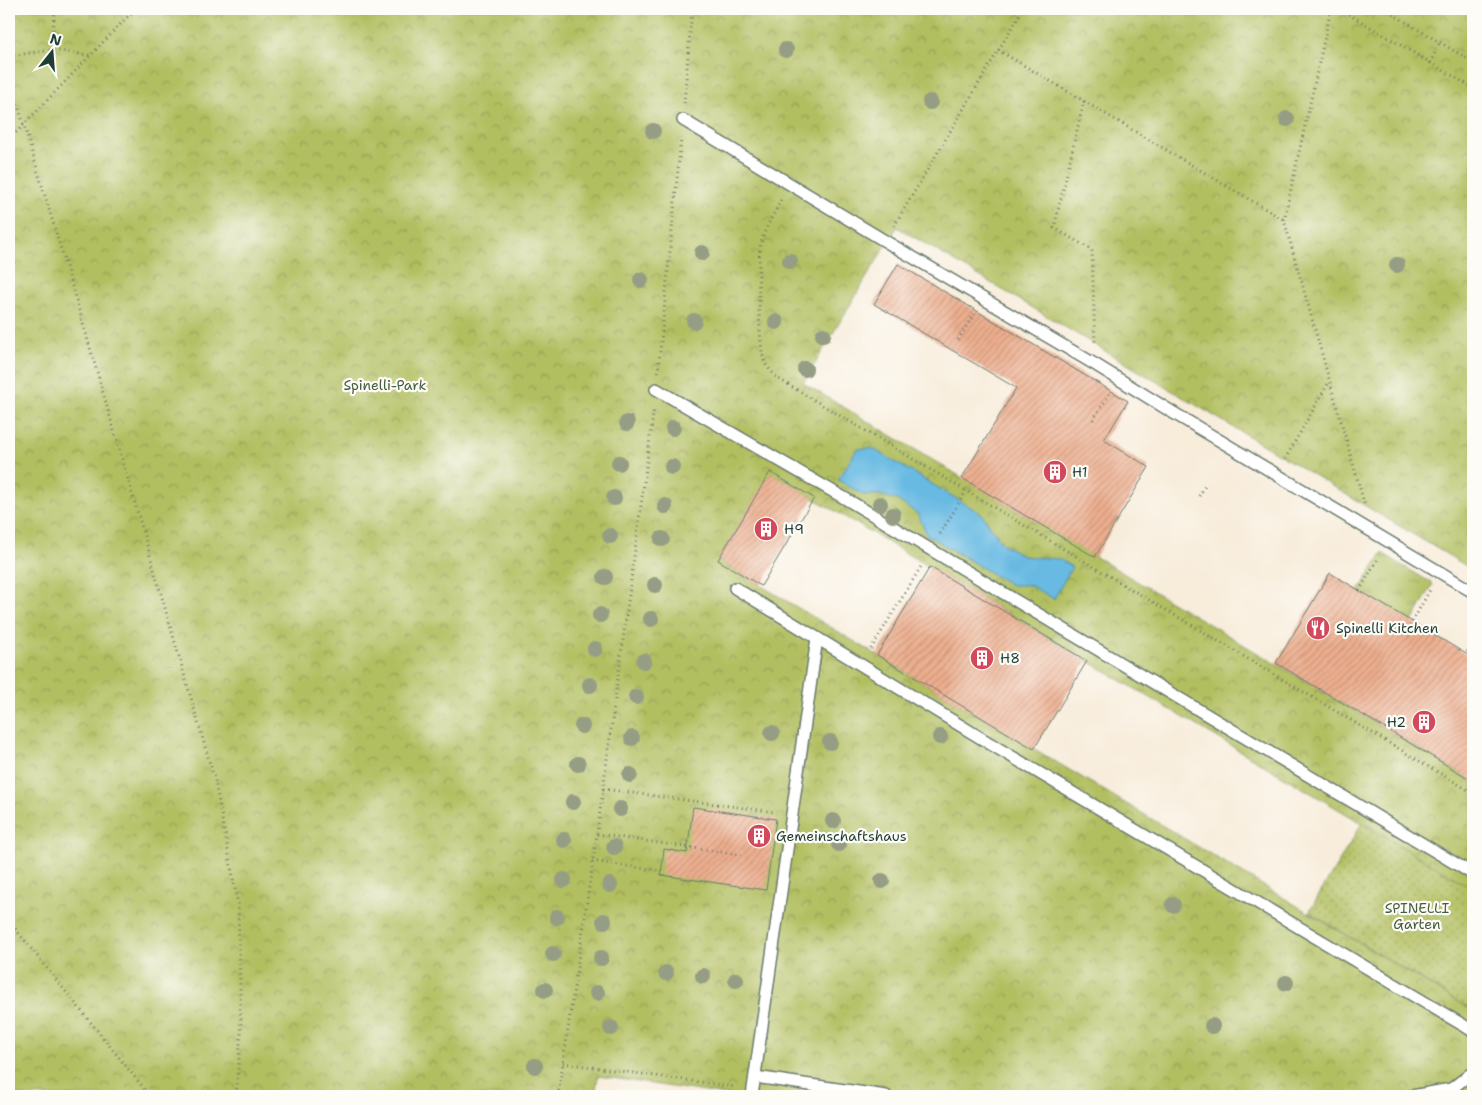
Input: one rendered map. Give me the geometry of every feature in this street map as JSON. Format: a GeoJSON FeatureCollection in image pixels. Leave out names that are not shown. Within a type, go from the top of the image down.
{"type":"FeatureCollection","features":[{"type":"Feature","properties":{"kind":"lane"},"geometry":{"type":"LineString","coordinates":[[682,120],[1096,365],[1473,592]]}},
{"type":"Feature","properties":{"kind":"lane"},"geometry":{"type":"LineString","coordinates":[[656,389],[931,550],[1473,874]]}},
{"type":"Feature","properties":{"kind":"lane"},"geometry":{"type":"LineString","coordinates":[[735,588],[989,743],[1473,1030]]}},
{"type":"Feature","properties":{"kind":"lane"},"geometry":{"type":"LineString","coordinates":[[752,1096],[817,638]]}},
{"type":"Feature","properties":{"kind":"lane"},"geometry":{"type":"LineString","coordinates":[[1412,1096],[1451,1089],[1473,1072]]}},
{"type":"Feature","properties":{"kind":"lane"},"geometry":{"type":"LineString","coordinates":[[755,1077],[886,1096]]}},
{"type":"Feature","properties":{"kind":"path"},"geometry":{"type":"LineString","coordinates":[[51,50],[55,9]]}},
{"type":"Feature","properties":{"kind":"path"},"geometry":{"type":"LineString","coordinates":[[9,140],[135,9]]}},
{"type":"Feature","properties":{"kind":"path"},"geometry":{"type":"LineString","coordinates":[[558,1096],[597,834],[656,389],[692,9]]}},
{"type":"Feature","properties":{"kind":"path"},"geometry":{"type":"LineString","coordinates":[[885,241],[1023,9]]}},
{"type":"Feature","properties":{"kind":"path"},"geometry":{"type":"LineString","coordinates":[[1331,9],[1284,220],[1365,502],[1367,528]]}},
{"type":"Feature","properties":{"kind":"path"},"geometry":{"type":"LineString","coordinates":[[1340,9],[1473,88]]}},
{"type":"Feature","properties":{"kind":"path"},"geometry":{"type":"LineString","coordinates":[[1384,9],[1473,62]]}},
{"type":"Feature","properties":{"kind":"path"},"geometry":{"type":"LineString","coordinates":[[1430,63],[1440,42]]}},
{"type":"Feature","properties":{"kind":"path"},"geometry":{"type":"LineString","coordinates":[[9,56],[51,50],[91,55]]}},
{"type":"Feature","properties":{"kind":"path"},"geometry":{"type":"LineString","coordinates":[[998,50],[1284,220]]}},
{"type":"Feature","properties":{"kind":"path"},"geometry":{"type":"LineString","coordinates":[[9,75],[215,781],[238,904],[241,1033],[236,1096]]}},
{"type":"Feature","properties":{"kind":"path"},"geometry":{"type":"LineString","coordinates":[[1084,101],[1054,228],[1092,250],[1096,365]]}},
{"type":"Feature","properties":{"kind":"path"},"geometry":{"type":"LineString","coordinates":[[790,184],[769,223],[761,242],[758,259],[761,345],[765,362],[777,378],[1473,793]]}},
{"type":"Feature","properties":{"kind":"path"},"geometry":{"type":"LineString","coordinates":[[958,340],[968,324]]}},
{"type":"Feature","properties":{"kind":"path"},"geometry":{"type":"LineString","coordinates":[[1276,474],[1330,382]]}},
{"type":"Feature","properties":{"kind":"path"},"geometry":{"type":"LineString","coordinates":[[1093,420],[1102,405]]}},
{"type":"Feature","properties":{"kind":"path"},"geometry":{"type":"LineString","coordinates":[[1199,496],[1205,486]]}},
{"type":"Feature","properties":{"kind":"path"},"geometry":{"type":"LineString","coordinates":[[862,665],[966,492]]}},
{"type":"Feature","properties":{"kind":"path"},"geometry":{"type":"LineString","coordinates":[[1359,591],[1389,541]]}},
{"type":"Feature","properties":{"kind":"path"},"geometry":{"type":"LineString","coordinates":[[1412,622],[1440,572]]}},
{"type":"Feature","properties":{"kind":"path"},"geometry":{"type":"LineString","coordinates":[[1466,652],[1473,641]]}},
{"type":"Feature","properties":{"kind":"path"},"geometry":{"type":"LineString","coordinates":[[603,789],[793,814]]}},
{"type":"Feature","properties":{"kind":"path"},"geometry":{"type":"LineString","coordinates":[[597,834],[741,855]]}},
{"type":"Feature","properties":{"kind":"path"},"geometry":{"type":"LineString","coordinates":[[592,861],[661,871]]}},
{"type":"Feature","properties":{"kind":"path"},"geometry":{"type":"LineString","coordinates":[[9,921],[150,1096]]}},
{"type":"Feature","properties":{"kind":"path"},"geometry":{"type":"LineString","coordinates":[[563,1064],[734,1088],[755,1077]]}},
{"type":"Feature","properties":{"kind":"green space","name":"Spinelli-Park"},"geometry":{"type":"Polygon","coordinates":[[[9,9],[1473,9],[1473,570],[897,227],[803,383],[1473,781],[1473,889],[771,473],[718,560],[1473,1011],[1473,1096],[733,1096],[598,1076],[595,1096],[9,1096],[9,9]]]}},
{"type":"Feature","properties":{"kind":"green space"},"geometry":{"type":"Polygon","coordinates":[[[1382,553],[1433,584],[1412,622],[1359,591],[1382,553]]]}},
{"type":"Feature","properties":{"kind":"green space","name":"SPINELLI Garten"},"geometry":{"type":"Polygon","coordinates":[[[1362,823],[1473,889],[1473,1011],[1309,912],[1362,823]]]}},
{"type":"Feature","properties":{"kind":"water"},"geometry":{"type":"Polygon","coordinates":[[[872,448],[982,514],[1002,543],[1023,556],[1059,559],[1072,567],[1054,599],[1029,585],[1011,585],[927,535],[918,514],[897,500],[880,495],[863,495],[838,480],[857,449],[872,448]]]}},
{"type":"Feature","properties":{"kind":"building"},"geometry":{"type":"Polygon","coordinates":[[[898,264],[1128,401],[1104,440],[1149,467],[1095,557],[962,478],[1016,388],[874,304],[898,264]]]}},
{"type":"Feature","properties":{"kind":"building","name":"H9"},"geometry":{"type":"Polygon","coordinates":[[[770,472],[814,498],[761,586],[718,560],[770,472]]]}},
{"type":"Feature","properties":{"kind":"building","name":"H8"},"geometry":{"type":"Polygon","coordinates":[[[930,567],[1087,661],[1034,749],[877,655],[930,567]]]}},
{"type":"Feature","properties":{"kind":"building","name":"H2"},"geometry":{"type":"Polygon","coordinates":[[[1330,573],[1473,658],[1473,781],[1276,663],[1330,573]]]}},
{"type":"Feature","properties":{"kind":"building","name":"Gemeinschaftshaus"},"geometry":{"type":"Polygon","coordinates":[[[693,807],[776,819],[766,890],[661,875],[664,849],[687,853],[693,807]]]}},
{"type":"Feature","properties":{"kind":"place","name":"H1"},"geometry":{"type":"Point","coordinates":[1055,472]}},
{"type":"Feature","properties":{"kind":"place","name":"H9"},"geometry":{"type":"Point","coordinates":[766,529]}},
{"type":"Feature","properties":{"kind":"place","name":"Spinelli Kitchen"},"geometry":{"type":"Point","coordinates":[1318,628]}},
{"type":"Feature","properties":{"kind":"place","name":"H8"},"geometry":{"type":"Point","coordinates":[982,658]}},
{"type":"Feature","properties":{"kind":"place","name":"H2"},"geometry":{"type":"Point","coordinates":[1424,722]}},
{"type":"Feature","properties":{"kind":"place","name":"Gemeinschaftshaus"},"geometry":{"type":"Point","coordinates":[759,836]}}]}
